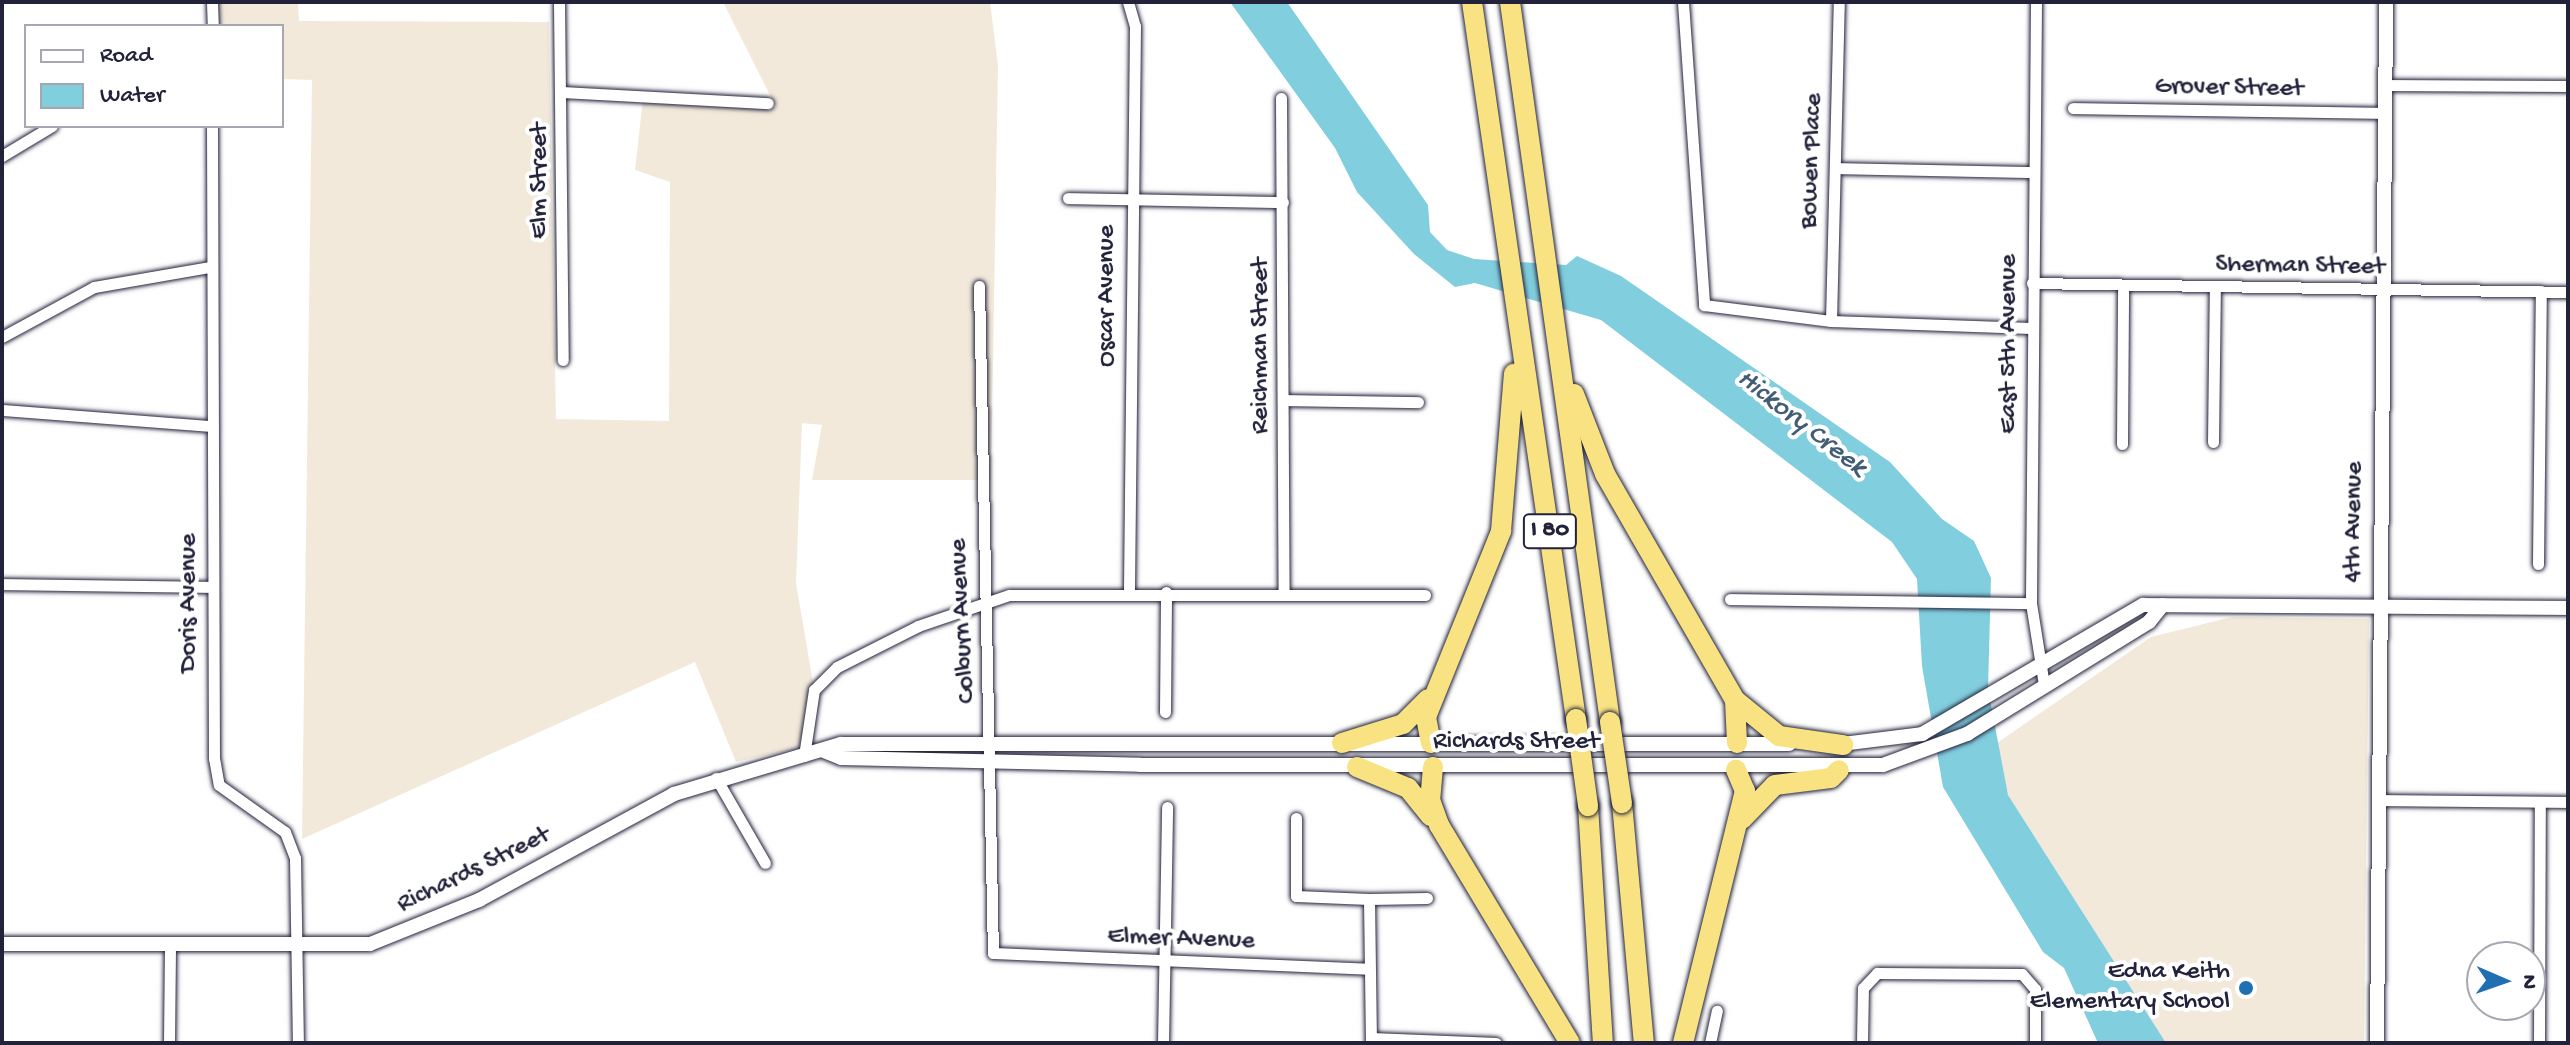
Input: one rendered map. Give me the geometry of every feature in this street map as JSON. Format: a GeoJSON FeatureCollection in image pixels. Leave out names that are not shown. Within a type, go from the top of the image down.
{"type":"FeatureCollection","features":[{"type":"Feature","properties":{"kind":"highway","name":"I 80"},"geometry":{"type":"LineString","coordinates":[[1472,2],[1588,806],[1603,1043]]}},
{"type":"Feature","properties":{"kind":"highway","name":"I 80"},"geometry":{"type":"LineString","coordinates":[[1510,2],[1622,803],[1644,1043]]}},
{"type":"Feature","properties":{"kind":"highway"},"geometry":{"type":"LineString","coordinates":[[1431,743],[1426,717],[1501,531],[1520,343]]}},
{"type":"Feature","properties":{"kind":"highway"},"geometry":{"type":"LineString","coordinates":[[1561,352],[1605,474],[1735,700],[1779,736],[1843,745]]}},
{"type":"Feature","properties":{"kind":"highway"},"geometry":{"type":"LineString","coordinates":[[1342,743],[1403,724],[1435,690]]}},
{"type":"Feature","properties":{"kind":"highway"},"geometry":{"type":"LineString","coordinates":[[1735,700],[1737,743]]}},
{"type":"Feature","properties":{"kind":"highway"},"geometry":{"type":"LineString","coordinates":[[1357,767],[1408,788],[1439,825],[1570,1043]]}},
{"type":"Feature","properties":{"kind":"highway"},"geometry":{"type":"LineString","coordinates":[[1433,767],[1430,800],[1439,825]]}},
{"type":"Feature","properties":{"kind":"highway"},"geometry":{"type":"LineString","coordinates":[[1683,1043],[1729,839],[1745,791],[1736,770]]}},
{"type":"Feature","properties":{"kind":"highway"},"geometry":{"type":"LineString","coordinates":[[1729,839],[1753,802],[1775,785],[1831,778],[1839,770]]}},
{"type":"Feature","properties":{"kind":"street"},"geometry":{"type":"LineString","coordinates":[[212,2],[213,24]]}},
{"type":"Feature","properties":{"kind":"street","name":"Elm Street"},"geometry":{"type":"LineString","coordinates":[[559,2],[563,92],[563,360]]}},
{"type":"Feature","properties":{"kind":"street","name":"Oscar Avenue"},"geometry":{"type":"LineString","coordinates":[[1128,2],[1135,26],[1130,199],[1129,590]]}},
{"type":"Feature","properties":{"kind":"street"},"geometry":{"type":"LineString","coordinates":[[1683,2],[1704,305],[1831,321],[2031,328]]}},
{"type":"Feature","properties":{"kind":"street","name":"Bowen Place"},"geometry":{"type":"LineString","coordinates":[[1831,321],[1839,2]]}},
{"type":"Feature","properties":{"kind":"street","name":"East 5th Avenue"},"geometry":{"type":"LineString","coordinates":[[2036,2],[2031,603],[2044,685]]}},
{"type":"Feature","properties":{"kind":"street","name":"4th Avenue"},"geometry":{"type":"LineString","coordinates":[[2377,1043],[2386,2]]}},
{"type":"Feature","properties":{"kind":"street"},"geometry":{"type":"LineString","coordinates":[[2384,85],[2568,86]]}},
{"type":"Feature","properties":{"kind":"street"},"geometry":{"type":"LineString","coordinates":[[563,92],[768,103]]}},
{"type":"Feature","properties":{"kind":"street","name":"Reichman Street"},"geometry":{"type":"LineString","coordinates":[[1281,98],[1284,594]]}},
{"type":"Feature","properties":{"kind":"street","name":"Grover Street"},"geometry":{"type":"LineString","coordinates":[[2073,108],[2384,113]]}},
{"type":"Feature","properties":{"kind":"street"},"geometry":{"type":"LineString","coordinates":[[2,156],[49,128]]}},
{"type":"Feature","properties":{"kind":"street","name":"Doris Avenue"},"geometry":{"type":"LineString","coordinates":[[212,128],[212,587],[219,785],[285,832],[295,858],[299,947],[298,1043]]}},
{"type":"Feature","properties":{"kind":"street"},"geometry":{"type":"LineString","coordinates":[[1837,168],[2034,172]]}},
{"type":"Feature","properties":{"kind":"street"},"geometry":{"type":"LineString","coordinates":[[1068,198],[1283,202]]}},
{"type":"Feature","properties":{"kind":"street"},"geometry":{"type":"LineString","coordinates":[[2,337],[94,287],[210,267]]}},
{"type":"Feature","properties":{"kind":"street","name":"Sherman Street"},"geometry":{"type":"LineString","coordinates":[[2032,283],[2568,292]]}},
{"type":"Feature","properties":{"kind":"street"},"geometry":{"type":"LineString","coordinates":[[2122,444],[2123,285]]}},
{"type":"Feature","properties":{"kind":"street","name":"Colburn Avenue"},"geometry":{"type":"LineString","coordinates":[[979,286],[983,602],[991,744],[993,953]]}},
{"type":"Feature","properties":{"kind":"street"},"geometry":{"type":"LineString","coordinates":[[2213,442],[2215,288]]}},
{"type":"Feature","properties":{"kind":"street"},"geometry":{"type":"LineString","coordinates":[[2538,564],[2541,291]]}},
{"type":"Feature","properties":{"kind":"street"},"geometry":{"type":"LineString","coordinates":[[1285,400],[1418,402]]}},
{"type":"Feature","properties":{"kind":"street"},"geometry":{"type":"LineString","coordinates":[[2,410],[212,426]]}},
{"type":"Feature","properties":{"kind":"street"},"geometry":{"type":"LineString","coordinates":[[2,584],[212,587]]}},
{"type":"Feature","properties":{"kind":"street"},"geometry":{"type":"LineString","coordinates":[[804,756],[814,690],[837,667],[866,648],[983,602],[1129,590],[1425,595]]}},
{"type":"Feature","properties":{"kind":"street"},"geometry":{"type":"LineString","coordinates":[[1165,712],[1166,592]]}},
{"type":"Feature","properties":{"kind":"street"},"geometry":{"type":"LineString","coordinates":[[1730,599],[2031,603]]}},
{"type":"Feature","properties":{"kind":"street","name":"Richards Street"},"geometry":{"type":"LineString","coordinates":[[2,944],[299,947],[370,944],[423,928],[716,778],[841,744],[1843,745],[1922,734],[1994,698],[2102,625],[2143,605],[2568,608]]}},
{"type":"Feature","properties":{"kind":"street","name":"Richards Street"},"geometry":{"type":"LineString","coordinates":[[824,751],[841,758],[990,761],[1839,770],[1925,753],[1999,716],[2149,622],[2163,605]]}},
{"type":"Feature","properties":{"kind":"street"},"geometry":{"type":"LineString","coordinates":[[1431,743],[1433,767]]}},
{"type":"Feature","properties":{"kind":"street"},"geometry":{"type":"LineString","coordinates":[[1736,770],[1737,743]]}},
{"type":"Feature","properties":{"kind":"street"},"geometry":{"type":"LineString","coordinates":[[716,778],[765,863]]}},
{"type":"Feature","properties":{"kind":"street"},"geometry":{"type":"LineString","coordinates":[[2379,800],[2568,802]]}},
{"type":"Feature","properties":{"kind":"street"},"geometry":{"type":"LineString","coordinates":[[2539,1043],[2540,802]]}},
{"type":"Feature","properties":{"kind":"street"},"geometry":{"type":"LineString","coordinates":[[1163,1043],[1167,807]]}},
{"type":"Feature","properties":{"kind":"street"},"geometry":{"type":"LineString","coordinates":[[1296,818],[1296,896],[1427,898]]}},
{"type":"Feature","properties":{"kind":"street"},"geometry":{"type":"LineString","coordinates":[[1369,899],[1371,1040],[1496,1043]]}},
{"type":"Feature","properties":{"kind":"street"},"geometry":{"type":"LineString","coordinates":[[169,1043],[170,946]]}},
{"type":"Feature","properties":{"kind":"street","name":"Elmer Avenue"},"geometry":{"type":"LineString","coordinates":[[993,953],[1369,969]]}},
{"type":"Feature","properties":{"kind":"street"},"geometry":{"type":"LineString","coordinates":[[1862,1043],[1866,978],[2032,979],[2038,1041]]}},
{"type":"Feature","properties":{"kind":"street"},"geometry":{"type":"LineString","coordinates":[[1710,1043],[1717,1011]]}},
{"type":"Feature","properties":{"kind":"shaded area"},"geometry":{"type":"Polygon","coordinates":[[[215,2],[298,2],[299,21],[549,22],[556,419],[669,421],[670,182],[635,170],[643,99],[776,107],[723,2],[990,2],[998,66],[991,480],[812,480],[822,425],[802,423],[796,583],[813,683],[799,748],[736,762],[695,662],[302,839],[312,80],[284,79],[284,24],[216,24],[215,2]]]}},
{"type":"Feature","properties":{"kind":"shaded area"},"geometry":{"type":"Polygon","coordinates":[[[2232,617],[2369,619],[2364,1043],[2166,1043],[2008,795],[1994,745],[2151,637],[2232,617]]]}},
{"type":"Feature","properties":{"kind":"water","name":"Hickory Creek"},"geometry":{"type":"Polygon","coordinates":[[[1230,2],[1287,2],[1428,205],[1430,232],[1447,250],[1474,259],[1566,265],[1577,256],[1621,276],[1890,462],[1942,519],[1974,541],[1991,578],[1988,689],[2008,795],[2166,1043],[2098,1043],[2064,968],[2043,952],[1943,787],[1922,666],[1917,579],[1892,542],[1601,320],[1475,283],[1455,287],[1414,254],[1357,192],[1335,148],[1230,2]]]}},
{"type":"Feature","properties":{"kind":"place","name":"Edna Keith Elementary School"},"geometry":{"type":"Point","coordinates":[2246,988]}}]}
